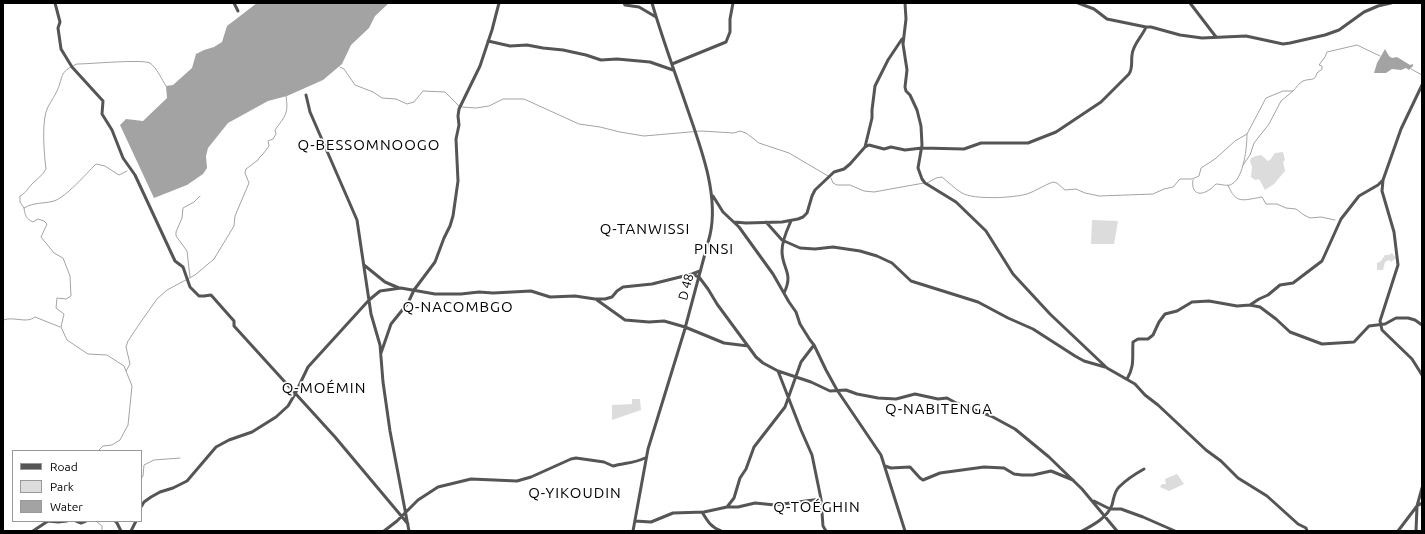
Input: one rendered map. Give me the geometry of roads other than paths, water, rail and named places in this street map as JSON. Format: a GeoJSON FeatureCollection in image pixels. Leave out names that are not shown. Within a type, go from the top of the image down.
{"type":"FeatureCollection","features":[{"type":"Feature","properties":{"kind":"street"},"geometry":{"type":"LineString","coordinates":[[55,3],[60,22],[58,28],[61,48],[72,67],[103,101],[102,114],[112,130],[123,158],[135,175],[175,260],[183,267],[190,287],[198,296],[211,295],[234,321],[234,326],[340,443],[408,524]]}},
{"type":"Feature","properties":{"kind":"street"},"geometry":{"type":"LineString","coordinates":[[234,3],[238,11]]}},
{"type":"Feature","properties":{"kind":"street"},"geometry":{"type":"LineString","coordinates":[[381,355],[391,324],[408,303],[414,290],[435,262],[453,216],[458,181],[456,139],[459,126],[459,109],[480,66],[499,3]]}},
{"type":"Feature","properties":{"kind":"street"},"geometry":{"type":"LineString","coordinates":[[624,3],[625,5],[646,10],[656,16]]}},
{"type":"Feature","properties":{"kind":"street","name":"D 48"},"geometry":{"type":"LineString","coordinates":[[633,531],[645,458],[685,327],[713,221],[709,180],[700,147],[652,3]]}},
{"type":"Feature","properties":{"kind":"street"},"geometry":{"type":"LineString","coordinates":[[672,64],[726,42],[730,32],[730,19],[733,3]]}},
{"type":"Feature","properties":{"kind":"street"},"geometry":{"type":"LineString","coordinates":[[905,3],[906,19],[903,38],[907,70],[905,86],[906,91],[910,95],[917,110],[921,126],[922,148],[918,168],[922,179],[925,183],[956,202],[986,231],[1013,274],[1050,314],[1107,368]]}},
{"type":"Feature","properties":{"kind":"street"},"geometry":{"type":"LineString","coordinates":[[1078,3],[1094,9],[1107,19],[1151,27],[1180,35],[1202,38],[1246,36],[1283,44],[1325,35],[1339,30],[1364,12],[1378,6],[1391,3]]}},
{"type":"Feature","properties":{"kind":"street"},"geometry":{"type":"LineString","coordinates":[[1190,3],[1216,37]]}},
{"type":"Feature","properties":{"kind":"street"},"geometry":{"type":"LineString","coordinates":[[865,147],[869,145],[884,149],[891,147],[905,150],[922,148],[964,149],[981,144],[1028,143],[1056,132],[1101,102],[1129,74],[1135,45],[1146,27]]}},
{"type":"Feature","properties":{"kind":"street"},"geometry":{"type":"LineString","coordinates":[[734,222],[746,223],[791,221],[798,219],[807,213],[812,196],[816,190],[834,172],[844,169],[850,164],[865,147],[872,118],[872,105],[875,86],[888,60],[903,38]]}},
{"type":"Feature","properties":{"kind":"street"},"geometry":{"type":"LineString","coordinates":[[488,41],[510,46],[527,45],[563,50],[601,60],[616,59],[650,62],[674,70]]}},
{"type":"Feature","properties":{"kind":"street"},"geometry":{"type":"LineString","coordinates":[[1422,85],[1401,129],[1383,180],[1382,191],[1394,232],[1398,265],[1381,314],[1380,324],[1382,330],[1387,336],[1412,359],[1422,375]]}},
{"type":"Feature","properties":{"kind":"street"},"geometry":{"type":"LineString","coordinates":[[306,95],[310,112],[356,220],[371,314],[380,346],[390,431],[409,531]]}},
{"type":"Feature","properties":{"kind":"street"},"geometry":{"type":"LineString","coordinates":[[1250,305],[1258,299],[1268,295],[1280,285],[1293,282],[1322,261],[1341,219],[1359,196],[1378,185],[1383,180]]}},
{"type":"Feature","properties":{"kind":"street"},"geometry":{"type":"LineString","coordinates":[[711,194],[717,205],[739,227],[756,250],[796,312],[800,324],[814,345],[837,390],[881,455],[905,531]]}},
{"type":"Feature","properties":{"kind":"street"},"geometry":{"type":"LineString","coordinates":[[784,293],[788,284],[788,278],[782,252],[783,241],[791,221]]}},
{"type":"Feature","properties":{"kind":"street"},"geometry":{"type":"LineString","coordinates":[[766,222],[783,241],[800,248],[833,246],[877,256],[892,263],[911,281],[978,302],[1033,329],[1075,356],[1107,368],[1136,384],[1144,395],[1158,405],[1238,478],[1267,496],[1298,524],[1306,528],[1307,531]]}},
{"type":"Feature","properties":{"kind":"street"},"geometry":{"type":"LineString","coordinates":[[364,265],[385,282],[401,288],[436,294],[531,291],[550,297],[575,296],[595,299],[612,297],[623,287],[652,284],[700,271]]}},
{"type":"Feature","properties":{"kind":"street"},"geometry":{"type":"LineString","coordinates":[[692,274],[699,277],[758,359],[778,371],[795,376],[830,391],[846,390],[857,394],[878,398],[896,399],[915,394],[938,399],[947,398],[990,416],[1015,429],[1049,457],[1094,501],[1117,531]]}},
{"type":"Feature","properties":{"kind":"street"},"geometry":{"type":"LineString","coordinates":[[142,505],[144,502],[160,492],[174,488],[187,481],[216,447],[229,440],[252,432],[276,417],[288,406],[308,367],[369,300],[380,292],[401,288]]}},
{"type":"Feature","properties":{"kind":"street"},"geometry":{"type":"LineString","coordinates":[[595,299],[625,320],[649,322],[664,321],[685,327],[720,342],[748,346]]}},
{"type":"Feature","properties":{"kind":"street"},"geometry":{"type":"LineString","coordinates":[[1127,379],[1132,371],[1133,365],[1133,342],[1138,339],[1148,339],[1153,335],[1159,322],[1165,314],[1177,311],[1192,302],[1209,301],[1237,306],[1250,305],[1260,307],[1290,332],[1322,344],[1354,342],[1369,326],[1385,324],[1393,319],[1401,318],[1415,320],[1422,324]]}},
{"type":"Feature","properties":{"kind":"street"},"geometry":{"type":"LineString","coordinates":[[727,508],[734,498],[740,478],[746,469],[754,447],[785,407],[795,376],[802,362],[814,345]]}},
{"type":"Feature","properties":{"kind":"street"},"geometry":{"type":"LineString","coordinates":[[778,371],[812,455],[826,531]]}},
{"type":"Feature","properties":{"kind":"street"},"geometry":{"type":"LineString","coordinates":[[384,531],[424,496],[444,485],[471,479],[498,481],[517,480],[531,477],[560,463],[576,458],[604,462],[613,466],[645,458]]}},
{"type":"Feature","properties":{"kind":"street"},"geometry":{"type":"LineString","coordinates":[[885,466],[897,468],[910,467],[923,480],[940,473],[984,467],[1004,468],[1014,474],[1022,475],[1033,475],[1051,471],[1075,482]]}},
{"type":"Feature","properties":{"kind":"street"},"geometry":{"type":"LineString","coordinates":[[1082,531],[1098,522],[1110,509],[1114,494],[1118,488],[1144,469]]}},
{"type":"Feature","properties":{"kind":"street"},"geometry":{"type":"LineString","coordinates":[[1416,531],[1417,506],[1422,488]]}},
{"type":"Feature","properties":{"kind":"street"},"geometry":{"type":"LineString","coordinates":[[635,520],[651,522],[673,513],[702,512],[755,503],[775,505],[821,499]]}},
{"type":"Feature","properties":{"kind":"street"},"geometry":{"type":"LineString","coordinates":[[1094,501],[1110,509],[1121,509],[1136,514],[1174,531]]}},
{"type":"Feature","properties":{"kind":"street"},"geometry":{"type":"LineString","coordinates":[[1398,531],[1417,506],[1422,503]]}},
{"type":"Feature","properties":{"kind":"street"},"geometry":{"type":"LineString","coordinates":[[702,512],[709,524],[722,531]]}},
{"type":"Feature","properties":{"kind":"street"},"geometry":{"type":"LineString","coordinates":[[33,531],[46,522]]}},
{"type":"Feature","properties":{"kind":"street"},"geometry":{"type":"LineString","coordinates":[[116,522],[121,531]]}},
{"type":"Feature","properties":{"kind":"street"},"geometry":{"type":"LineString","coordinates":[[131,531],[136,522]]}},
{"type":"Feature","properties":{"kind":"water"},"geometry":{"type":"Polygon","coordinates":[[[257,3],[389,3],[375,16],[369,28],[351,45],[342,64],[323,80],[287,96],[268,101],[228,123],[208,148],[206,156],[207,168],[203,174],[187,185],[154,198],[120,125],[126,119],[143,121],[167,98],[166,86],[173,85],[192,68],[196,54],[222,42],[227,26],[257,3]]]}},
{"type":"Feature","properties":{"kind":"water"},"geometry":{"type":"Polygon","coordinates":[[[1385,49],[1392,58],[1397,57],[1410,65],[1413,64],[1413,66],[1409,70],[1406,68],[1401,70],[1392,69],[1386,73],[1374,73],[1377,63],[1385,49]]]}},
{"type":"Feature","properties":{"kind":"waterway"},"geometry":{"type":"LineString","coordinates":[[927,183],[936,178],[942,177],[962,193],[975,197],[1003,197],[1027,194],[1053,182],[1057,183],[1065,190],[1076,189],[1085,193],[1099,196],[1153,194],[1173,187],[1180,179],[1192,179],[1199,176],[1201,168],[1215,159],[1235,141],[1247,134],[1266,98],[1283,91],[1293,91],[1302,82],[1315,78],[1317,73],[1322,69],[1322,66],[1319,65],[1327,52],[1357,45],[1380,56]]}},
{"type":"Feature","properties":{"kind":"waterway"},"geometry":{"type":"LineString","coordinates":[[24,208],[20,202],[20,196],[42,175],[46,169],[44,140],[46,112],[56,93],[64,72],[77,64],[145,62],[150,63],[155,68],[166,86]]}},
{"type":"Feature","properties":{"kind":"waterway"},"geometry":{"type":"LineString","coordinates":[[340,67],[344,69],[355,85],[373,92],[382,98],[396,99],[407,104],[414,102],[423,91],[445,92],[459,106]]}},
{"type":"Feature","properties":{"kind":"waterway"},"geometry":{"type":"LineString","coordinates":[[1411,69],[1422,75]]}},
{"type":"Feature","properties":{"kind":"waterway"},"geometry":{"type":"LineString","coordinates":[[1243,165],[1250,155],[1254,143],[1269,124],[1281,101],[1293,91]]}},
{"type":"Feature","properties":{"kind":"waterway"},"geometry":{"type":"LineString","coordinates":[[126,371],[130,364],[126,347],[128,341],[157,299],[167,290],[195,275],[214,259],[234,226],[235,216],[249,183],[245,173],[246,169],[258,160],[269,146],[268,141],[273,139],[276,134],[275,130],[284,118],[286,111],[286,96]]}},
{"type":"Feature","properties":{"kind":"waterway"},"geometry":{"type":"LineString","coordinates":[[462,107],[476,108],[489,106],[503,99],[524,99],[579,124],[644,136],[701,131],[734,133],[740,131],[746,133],[759,143],[789,153],[828,176]]}},
{"type":"Feature","properties":{"kind":"waterway"},"geometry":{"type":"LineString","coordinates":[[1193,180],[1193,188],[1199,193],[1210,190],[1216,184],[1232,184],[1242,169],[1247,134]]}},
{"type":"Feature","properties":{"kind":"waterway"},"geometry":{"type":"LineString","coordinates":[[99,450],[103,446],[112,445],[120,440],[128,425],[132,386],[124,366],[107,355],[88,354],[67,340],[61,327],[64,314],[56,308],[57,298],[66,299],[71,296],[70,276],[63,258],[54,253],[41,237],[47,224],[38,219],[33,222],[29,220],[25,215],[24,208],[59,199],[76,185],[96,164],[105,166],[119,175],[127,171]]}},
{"type":"Feature","properties":{"kind":"waterway"},"geometry":{"type":"LineString","coordinates":[[831,178],[833,183],[837,185],[850,185],[864,191],[874,192],[924,183]]}},
{"type":"Feature","properties":{"kind":"waterway"},"geometry":{"type":"LineString","coordinates":[[1228,185],[1234,196],[1241,200],[1262,197],[1266,204],[1277,204],[1286,208],[1296,209],[1310,218],[1321,217],[1335,220]]}},
{"type":"Feature","properties":{"kind":"waterway"},"geometry":{"type":"LineString","coordinates":[[190,277],[187,251],[176,236],[176,232],[182,218],[183,208],[194,202],[200,196]]}},
{"type":"Feature","properties":{"kind":"waterway"},"geometry":{"type":"LineString","coordinates":[[3,320],[28,320],[35,317],[60,327]]}},
{"type":"Feature","properties":{"kind":"waterway"},"geometry":{"type":"LineString","coordinates":[[142,478],[144,465],[154,460],[180,458]]}},
{"type":"Feature","properties":{"kind":"waterway"},"geometry":{"type":"LineString","coordinates":[[97,522],[102,526],[102,531]]}},
{"type":"Feature","properties":{"kind":"district","name":"Q-BESSOMNOOGO"},"geometry":{"type":"Point","coordinates":[369,145]}},
{"type":"Feature","properties":{"kind":"district","name":"Q-TANWISSI"},"geometry":{"type":"Point","coordinates":[645,229]}},
{"type":"Feature","properties":{"kind":"district","name":"PINSI"},"geometry":{"type":"Point","coordinates":[714,249]}},
{"type":"Feature","properties":{"kind":"district","name":"Q-NACOMBGO"},"geometry":{"type":"Point","coordinates":[458,307]}},
{"type":"Feature","properties":{"kind":"district","name":"Q-MOÉMIN"},"geometry":{"type":"Point","coordinates":[324,388]}},
{"type":"Feature","properties":{"kind":"district","name":"Q-NABITENGA"},"geometry":{"type":"Point","coordinates":[939,409]}},
{"type":"Feature","properties":{"kind":"district","name":"Q-YIKOUDIN"},"geometry":{"type":"Point","coordinates":[575,493]}},
{"type":"Feature","properties":{"kind":"district","name":"Q-TOÉGHIN"},"geometry":{"type":"Point","coordinates":[817,507]}}]}
